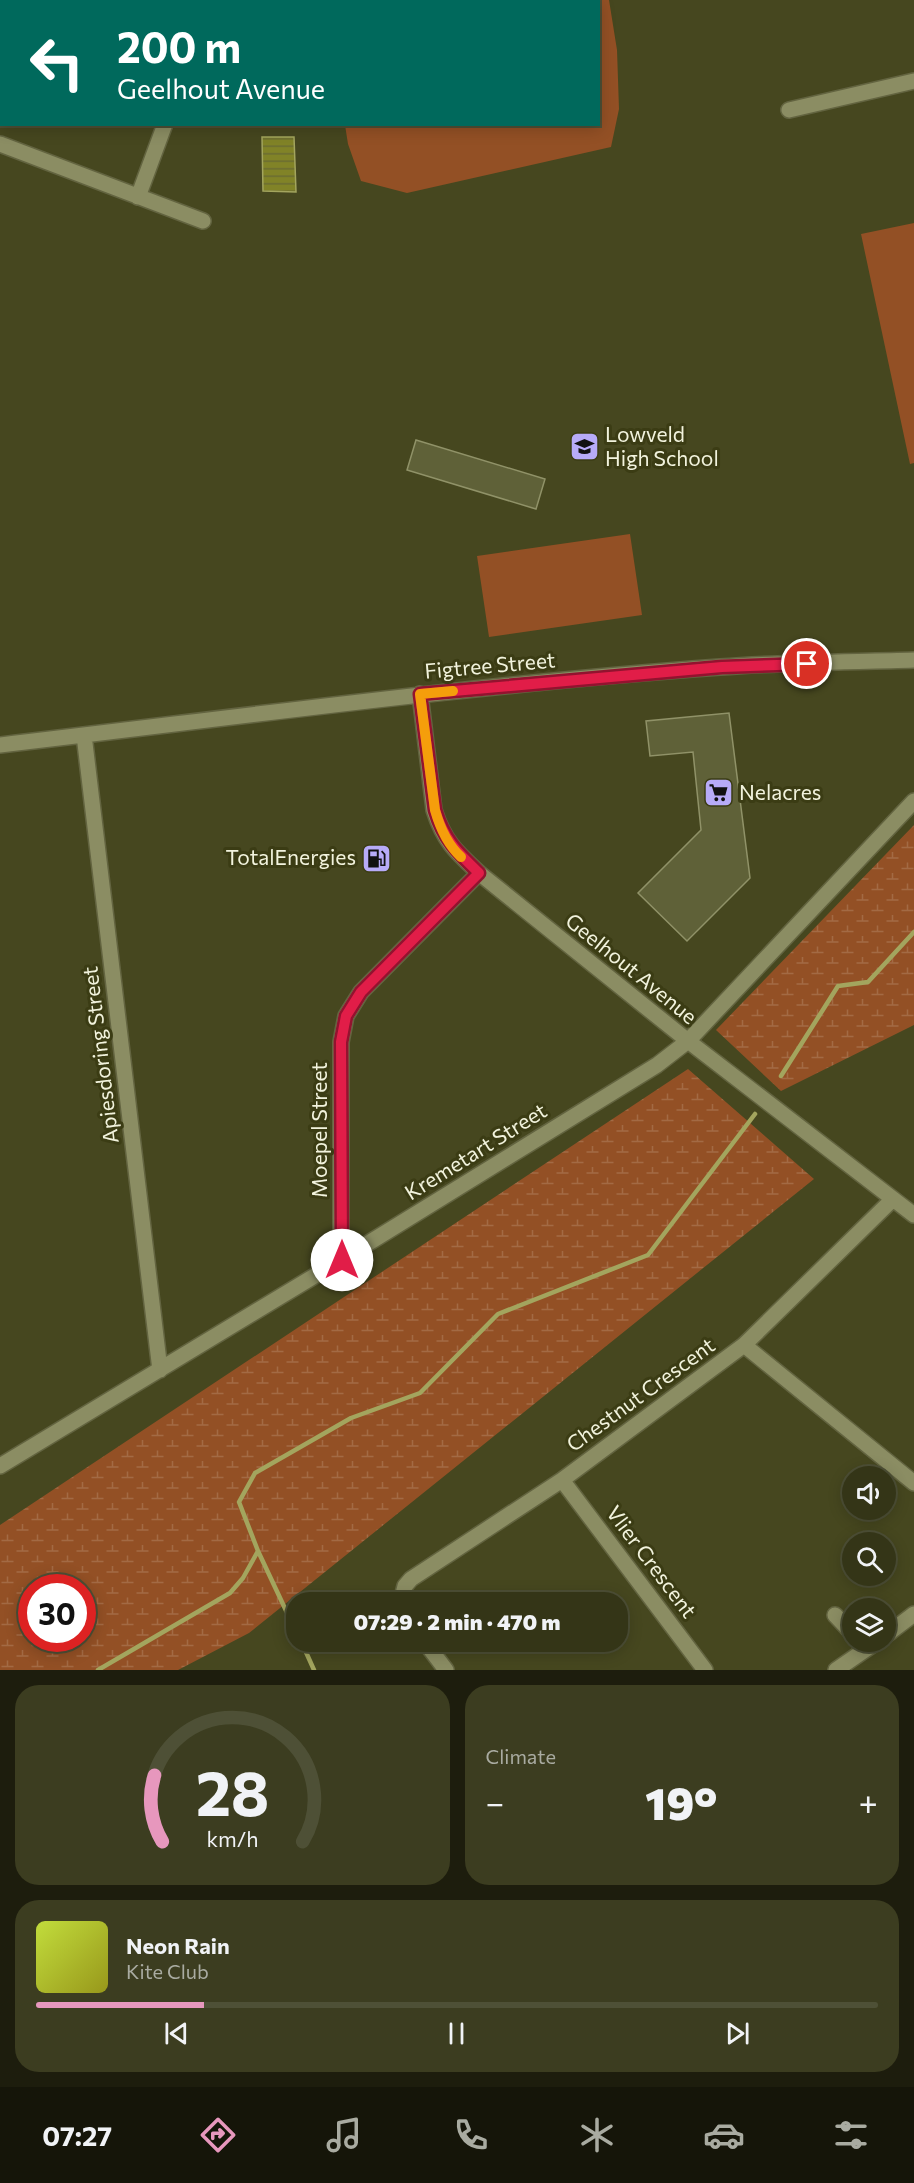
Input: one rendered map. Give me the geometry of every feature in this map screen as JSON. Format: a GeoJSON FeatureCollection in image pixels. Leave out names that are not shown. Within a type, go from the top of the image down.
{"type":"FeatureCollection","features":[{"type":"Feature","properties":{"kind":"street"},"geometry":{"type":"LineString","coordinates":[[789,110],[914,81]]}},
{"type":"Feature","properties":{"kind":"street"},"geometry":{"type":"LineString","coordinates":[[138,197],[164,126]]}},
{"type":"Feature","properties":{"kind":"street"},"geometry":{"type":"LineString","coordinates":[[0,144],[203,221]]}},
{"type":"Feature","properties":{"kind":"street","name":"Figtree Street"},"geometry":{"type":"LineString","coordinates":[[0,745],[420,694],[722,667],[914,660]]}},
{"type":"Feature","properties":{"kind":"street","name":"Geelhout Avenue"},"geometry":{"type":"LineString","coordinates":[[420,694],[435,810],[440,828],[452,848],[479,873],[688,1041],[914,1215]]}},
{"type":"Feature","properties":{"kind":"street","name":"Apiesdoring Street"},"geometry":{"type":"LineString","coordinates":[[84,735],[160,1370]]}},
{"type":"Feature","properties":{"kind":"street","name":"Kremetart Street"},"geometry":{"type":"LineString","coordinates":[[0,1466],[342,1260],[657,1065],[688,1041],[914,801]]}},
{"type":"Feature","properties":{"kind":"street","name":"Moepel Street"},"geometry":{"type":"LineString","coordinates":[[342,1260],[341,1042],[346,1016],[361,992],[479,873]]}},
{"type":"Feature","properties":{"kind":"street","name":"Chestnut Crescent"},"geometry":{"type":"LineString","coordinates":[[404,1592],[411,1578],[562,1480],[744,1345],[893,1199]]}},
{"type":"Feature","properties":{"kind":"street"},"geometry":{"type":"LineString","coordinates":[[744,1345],[914,1483]]}},
{"type":"Feature","properties":{"kind":"street","name":"Vlier Crescent"},"geometry":{"type":"LineString","coordinates":[[562,1480],[705,1670]]}},
{"type":"Feature","properties":{"kind":"street"},"geometry":{"type":"LineString","coordinates":[[896,1628],[914,1614]]}},
{"type":"Feature","properties":{"kind":"street"},"geometry":{"type":"LineString","coordinates":[[835,1615],[842,1622]]}},
{"type":"Feature","properties":{"kind":"street"},"geometry":{"type":"LineString","coordinates":[[432,1652],[446,1670]]}},
{"type":"Feature","properties":{"kind":"street"},"geometry":{"type":"LineString","coordinates":[[836,1670],[858,1652]]}},
{"type":"Feature","properties":{"kind":"green space"},"geometry":{"type":"Polygon","coordinates":[[[600,0],[609,0],[617,50],[619,109],[611,147],[407,193],[361,181],[348,144],[345,126],[600,126],[600,0]]]}},
{"type":"Feature","properties":{"kind":"green space"},"geometry":{"type":"Polygon","coordinates":[[[914,223],[914,463],[910,464],[861,234],[914,223]]]}},
{"type":"Feature","properties":{"kind":"green space"},"geometry":{"type":"Polygon","coordinates":[[[630,534],[642,615],[489,637],[477,556],[630,534]]]}},
{"type":"Feature","properties":{"kind":"green space"},"geometry":{"type":"Polygon","coordinates":[[[914,825],[914,1025],[781,1091],[716,1030],[914,825]]]}},
{"type":"Feature","properties":{"kind":"green space"},"geometry":{"type":"Polygon","coordinates":[[[688,1069],[814,1179],[300,1592],[286,1592],[286,1603],[249,1633],[178,1670],[0,1670],[0,1525],[688,1069]]]}},
{"type":"Feature","properties":{"kind":"shaded area"},"geometry":{"type":"Polygon","coordinates":[[[262,137],[294,137],[296,192],[263,191],[262,137]]]}},
{"type":"Feature","properties":{"kind":"building"},"geometry":{"type":"Polygon","coordinates":[[[416,440],[545,479],[536,509],[407,470],[416,440]]]}},
{"type":"Feature","properties":{"kind":"building","name":"Nelacres"},"geometry":{"type":"Polygon","coordinates":[[[729,713],[750,878],[687,941],[638,893],[701,830],[693,752],[650,756],[646,721],[729,713]]]}},
{"type":"Feature","properties":{"kind":"waterway"},"geometry":{"type":"LineString","coordinates":[[781,1076],[838,986],[868,982],[914,932]]}},
{"type":"Feature","properties":{"kind":"waterway"},"geometry":{"type":"LineString","coordinates":[[98,1670],[230,1593],[243,1578],[258,1551],[239,1502],[255,1473],[351,1418],[420,1393],[498,1314],[648,1255],[755,1114]]}},
{"type":"Feature","properties":{"kind":"waterway"},"geometry":{"type":"LineString","coordinates":[[258,1551],[286,1611]]}},
{"type":"Feature","properties":{"kind":"waterway"},"geometry":{"type":"LineString","coordinates":[[306,1652],[314,1670]]}},
{"type":"Feature","properties":{"kind":"slow traffic"},"geometry":{"type":"LineString","coordinates":[[453,691],[420,694],[435,810],[440,828],[452,848],[461,857]]}},
{"type":"Feature","properties":{"kind":"place","name":"Lowveld High School"},"geometry":{"type":"Point","coordinates":[584,447]}},
{"type":"Feature","properties":{"kind":"place","name":"Nelacres"},"geometry":{"type":"Point","coordinates":[718,793]}},
{"type":"Feature","properties":{"kind":"place","name":"TotalEnergies"},"geometry":{"type":"Point","coordinates":[377,858]}},
{"type":"Feature","properties":{"kind":"route"},"geometry":{"type":"LineString","coordinates":[[342,1260],[341,1042],[346,1016],[361,992],[479,873],[452,848],[440,828],[435,810],[420,694],[722,667],[807,664]]}}]}
